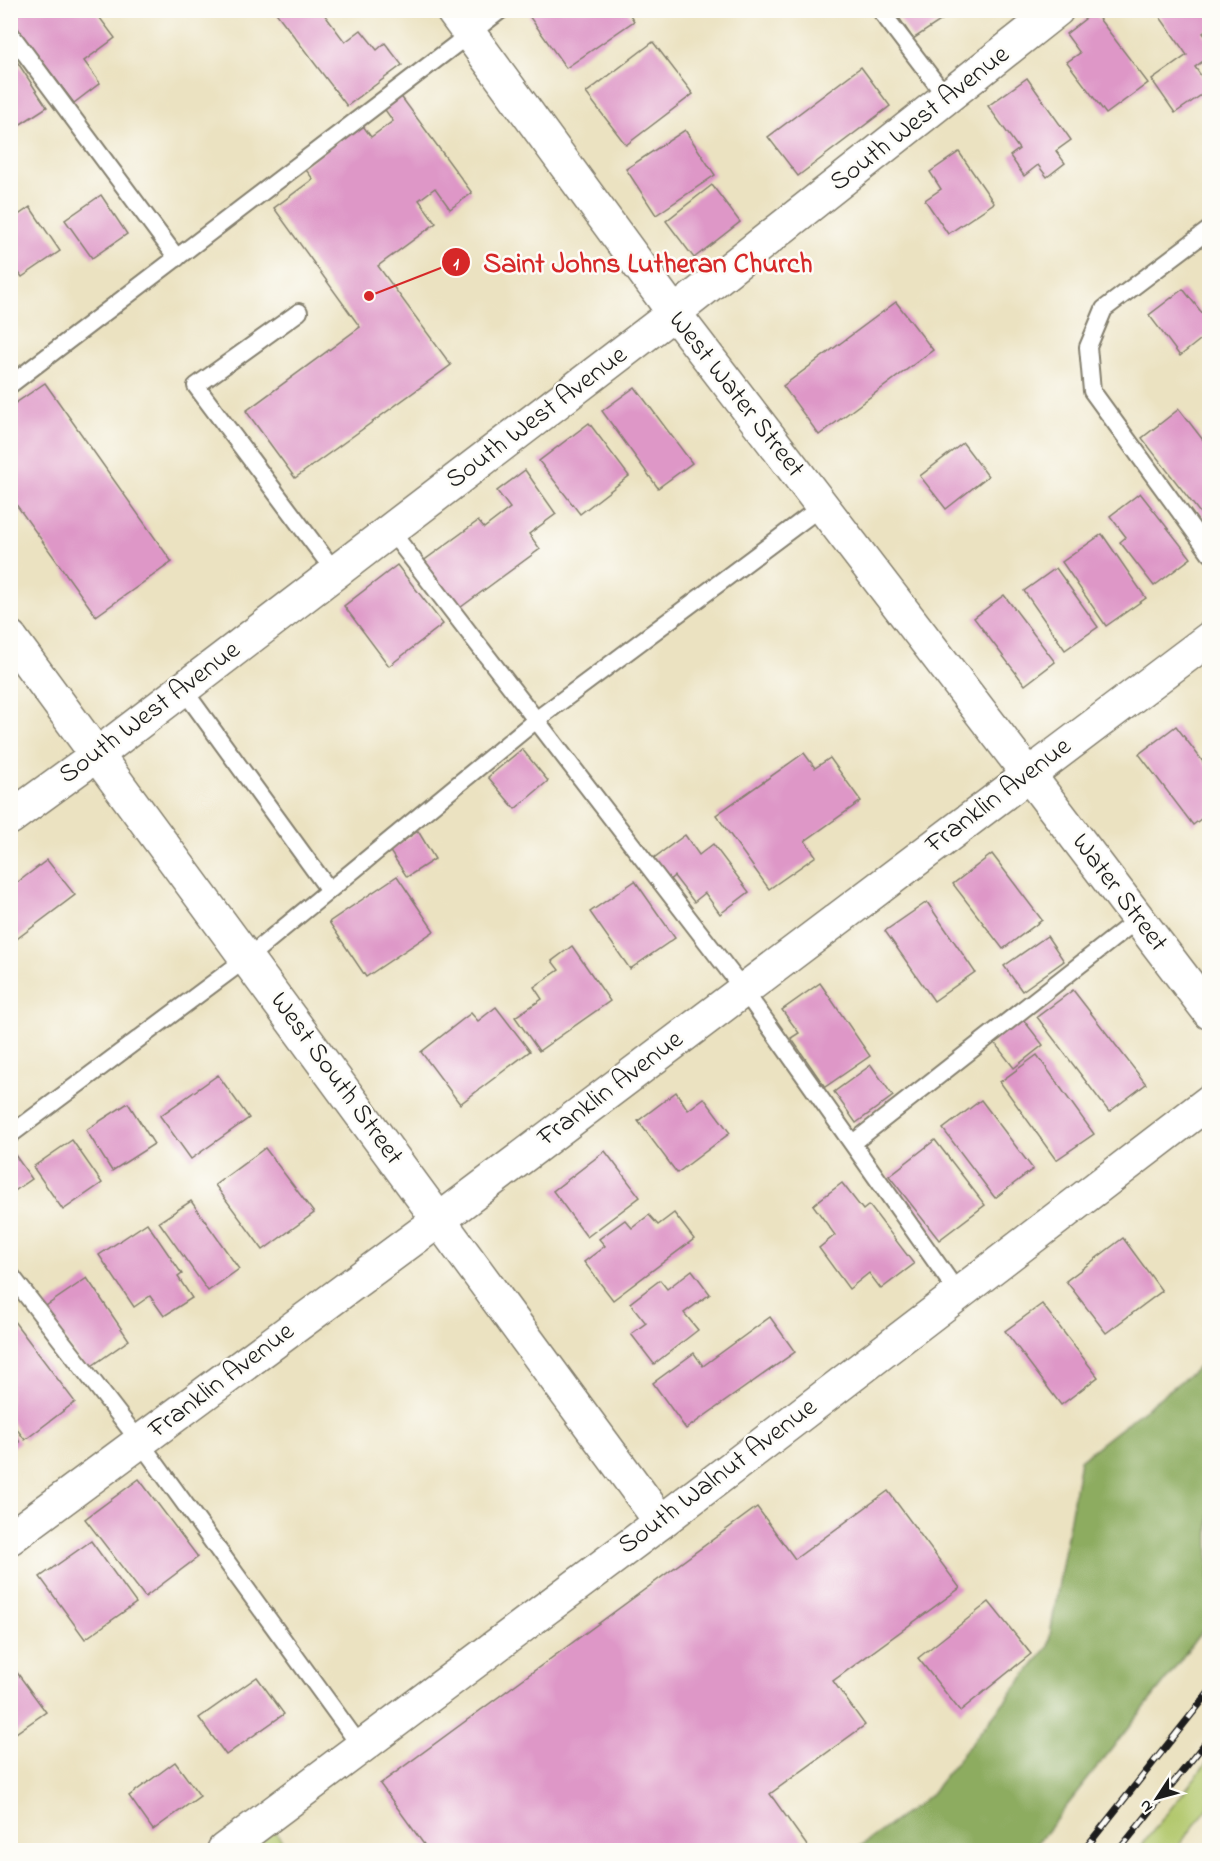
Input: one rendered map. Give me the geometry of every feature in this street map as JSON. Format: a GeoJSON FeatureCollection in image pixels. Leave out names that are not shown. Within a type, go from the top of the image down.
{"type":"FeatureCollection","features":[{"type":"Feature","properties":{"kind":"street","name":"South West Avenue"},"geometry":{"type":"LineString","coordinates":[[10,818],[98,754],[674,314],[1057,10]]}},
{"type":"Feature","properties":{"kind":"street","name":"West Water Street"},"geometry":{"type":"LineString","coordinates":[[461,23],[674,314],[1028,774]]}},
{"type":"Feature","properties":{"kind":"street","name":"West South Street"},"geometry":{"type":"LineString","coordinates":[[10,637],[661,1522]]}},
{"type":"Feature","properties":{"kind":"street","name":"Franklin Avenue"},"geometry":{"type":"LineString","coordinates":[[10,1538],[439,1220],[1209,638]]}},
{"type":"Feature","properties":{"kind":"street","name":"Water Street"},"geometry":{"type":"LineString","coordinates":[[1028,774],[1209,1013]]}},
{"type":"Feature","properties":{"kind":"street","name":"South Walnut Avenue"},"geometry":{"type":"LineString","coordinates":[[224,1851],[661,1522],[1209,1101]]}},
{"type":"Feature","properties":{"kind":"lane"},"geometry":{"type":"LineString","coordinates":[[10,385],[177,258],[461,23],[501,10]]}},
{"type":"Feature","properties":{"kind":"lane"},"geometry":{"type":"LineString","coordinates":[[880,10],[946,98]]}},
{"type":"Feature","properties":{"kind":"lane"},"geometry":{"type":"LineString","coordinates":[[10,33],[177,258]]}},
{"type":"Feature","properties":{"kind":"lane"},"geometry":{"type":"LineString","coordinates":[[1209,229],[1104,309],[1088,347],[1092,391],[1209,553]]}},
{"type":"Feature","properties":{"kind":"lane"},"geometry":{"type":"LineString","coordinates":[[299,312],[196,386],[335,572]]}},
{"type":"Feature","properties":{"kind":"lane"},"geometry":{"type":"LineString","coordinates":[[10,1136],[247,958],[536,720],[822,506]]}},
{"type":"Feature","properties":{"kind":"lane"},"geometry":{"type":"LineString","coordinates":[[390,530],[743,989],[958,1293]]}},
{"type":"Feature","properties":{"kind":"lane"},"geometry":{"type":"LineString","coordinates":[[183,689],[329,890]]}},
{"type":"Feature","properties":{"kind":"lane"},"geometry":{"type":"LineString","coordinates":[[853,1143],[1138,920]]}},
{"type":"Feature","properties":{"kind":"lane"},"geometry":{"type":"LineString","coordinates":[[10,1274],[140,1442],[361,1747]]}},
{"type":"Feature","properties":{"kind":"green space"},"geometry":{"type":"Polygon","coordinates":[[[1209,1359],[1209,1621],[1163,1684],[1032,1850],[855,1850],[929,1796],[1048,1647],[1080,1460],[1209,1359]]]}},
{"type":"Feature","properties":{"kind":"green space"},"geometry":{"type":"Polygon","coordinates":[[[1209,1760],[1209,1807],[1175,1850],[1138,1850],[1209,1760]]]}},
{"type":"Feature","properties":{"kind":"green space"},"geometry":{"type":"Polygon","coordinates":[[[267,1818],[288,1850],[224,1850],[267,1818]]]}},
{"type":"Feature","properties":{"kind":"building"},"geometry":{"type":"Polygon","coordinates":[[[10,10],[94,10],[115,38],[84,61],[100,83],[74,103],[10,19],[10,10]]]}},
{"type":"Feature","properties":{"kind":"building"},"geometry":{"type":"Polygon","coordinates":[[[274,10],[321,10],[345,42],[361,30],[377,50],[385,43],[402,65],[347,106],[274,10]]]}},
{"type":"Feature","properties":{"kind":"building"},"geometry":{"type":"Polygon","coordinates":[[[537,10],[627,10],[634,21],[566,68],[529,16],[537,10]]]}},
{"type":"Feature","properties":{"kind":"building"},"geometry":{"type":"Polygon","coordinates":[[[894,10],[957,10],[913,39],[894,10]]]}},
{"type":"Feature","properties":{"kind":"building"},"geometry":{"type":"Polygon","coordinates":[[[1155,10],[1210,10],[1210,28],[1203,33],[1210,42],[1210,56],[1195,67],[1210,89],[1175,113],[1152,80],[1187,55],[1155,10]]]}},
{"type":"Feature","properties":{"kind":"building"},"geometry":{"type":"Polygon","coordinates":[[[1094,12],[1148,83],[1106,114],[1067,62],[1080,53],[1066,34],[1094,12]]]}},
{"type":"Feature","properties":{"kind":"building"},"geometry":{"type":"Polygon","coordinates":[[[653,42],[693,94],[626,145],[586,93],[653,42]]]}},
{"type":"Feature","properties":{"kind":"building"},"geometry":{"type":"Polygon","coordinates":[[[10,51],[47,107],[10,131],[10,51]]]}},
{"type":"Feature","properties":{"kind":"building"},"geometry":{"type":"Polygon","coordinates":[[[861,67],[890,106],[798,176],[768,137],[861,67]]]}},
{"type":"Feature","properties":{"kind":"building"},"geometry":{"type":"Polygon","coordinates":[[[1027,78],[1071,140],[1056,151],[1065,163],[1047,177],[1038,165],[1024,176],[1010,156],[1019,149],[988,106],[1027,78]]]}},
{"type":"Feature","properties":{"kind":"building"},"geometry":{"type":"Polygon","coordinates":[[[400,95],[472,193],[450,209],[435,188],[419,200],[436,223],[378,266],[451,365],[295,478],[246,411],[360,327],[274,208],[313,179],[303,166],[361,123],[371,137],[393,121],[383,107],[400,95]]]}},
{"type":"Feature","properties":{"kind":"building"},"geometry":{"type":"Polygon","coordinates":[[[685,130],[715,175],[656,215],[626,169],[685,130]]]}},
{"type":"Feature","properties":{"kind":"building"},"geometry":{"type":"Polygon","coordinates":[[[959,152],[994,203],[948,234],[925,200],[941,189],[930,172],[959,152]]]}},
{"type":"Feature","properties":{"kind":"building"},"geometry":{"type":"Polygon","coordinates":[[[712,185],[740,222],[694,258],[666,221],[712,185]]]}},
{"type":"Feature","properties":{"kind":"building"},"geometry":{"type":"Polygon","coordinates":[[[101,195],[127,234],[92,258],[65,220],[101,195]]]}},
{"type":"Feature","properties":{"kind":"building"},"geometry":{"type":"Polygon","coordinates":[[[30,207],[60,251],[22,277],[10,261],[10,221],[30,207]]]}},
{"type":"Feature","properties":{"kind":"building"},"geometry":{"type":"Polygon","coordinates":[[[1183,289],[1210,323],[1210,332],[1180,356],[1149,315],[1183,289]]]}},
{"type":"Feature","properties":{"kind":"building"},"geometry":{"type":"Polygon","coordinates":[[[896,302],[933,350],[819,435],[783,386],[896,302]]]}},
{"type":"Feature","properties":{"kind":"building"},"geometry":{"type":"Polygon","coordinates":[[[45,383],[172,562],[96,616],[10,496],[10,407],[45,383]]]}},
{"type":"Feature","properties":{"kind":"building"},"geometry":{"type":"Polygon","coordinates":[[[635,387],[692,463],[658,488],[602,411],[635,387]]]}},
{"type":"Feature","properties":{"kind":"building"},"geometry":{"type":"Polygon","coordinates":[[[1179,409],[1210,449],[1210,526],[1142,438],[1179,409]]]}},
{"type":"Feature","properties":{"kind":"building"},"geometry":{"type":"Polygon","coordinates":[[[589,423],[629,476],[580,514],[539,461],[589,423]]]}},
{"type":"Feature","properties":{"kind":"building"},"geometry":{"type":"Polygon","coordinates":[[[963,443],[988,476],[946,509],[920,476],[963,443]]]}},
{"type":"Feature","properties":{"kind":"building"},"geometry":{"type":"Polygon","coordinates":[[[525,470],[556,514],[529,534],[540,549],[457,610],[422,562],[478,521],[484,528],[510,508],[497,491],[525,470]]]}},
{"type":"Feature","properties":{"kind":"building"},"geometry":{"type":"Polygon","coordinates":[[[1140,493],[1191,558],[1154,586],[1120,542],[1126,537],[1110,516],[1140,493]]]}},
{"type":"Feature","properties":{"kind":"building"},"geometry":{"type":"Polygon","coordinates":[[[1102,534],[1146,598],[1106,626],[1062,562],[1102,534]]]}},
{"type":"Feature","properties":{"kind":"building"},"geometry":{"type":"Polygon","coordinates":[[[397,565],[443,624],[389,666],[344,606],[397,565]]]}},
{"type":"Feature","properties":{"kind":"building"},"geometry":{"type":"Polygon","coordinates":[[[1056,568],[1098,627],[1065,650],[1024,591],[1056,568]]]}},
{"type":"Feature","properties":{"kind":"building"},"geometry":{"type":"Polygon","coordinates":[[[1004,595],[1055,662],[1025,685],[974,618],[1004,595]]]}},
{"type":"Feature","properties":{"kind":"building"},"geometry":{"type":"Polygon","coordinates":[[[1176,726],[1210,771],[1210,812],[1193,825],[1139,754],[1176,726]]]}},
{"type":"Feature","properties":{"kind":"building"},"geometry":{"type":"Polygon","coordinates":[[[522,749],[548,781],[515,809],[488,777],[522,749]]]}},
{"type":"Feature","properties":{"kind":"building"},"geometry":{"type":"Polygon","coordinates":[[[804,753],[815,768],[830,758],[861,801],[805,841],[816,856],[769,889],[716,815],[804,753]]]}},
{"type":"Feature","properties":{"kind":"building"},"geometry":{"type":"Polygon","coordinates":[[[418,831],[435,859],[407,877],[389,850],[418,831]]]}},
{"type":"Feature","properties":{"kind":"building"},"geometry":{"type":"Polygon","coordinates":[[[685,835],[699,855],[713,844],[749,892],[720,914],[705,893],[694,902],[674,876],[664,885],[647,863],[685,835]]]}},
{"type":"Feature","properties":{"kind":"building"},"geometry":{"type":"Polygon","coordinates":[[[992,854],[1042,920],[1003,949],[953,884],[992,854]]]}},
{"type":"Feature","properties":{"kind":"building"},"geometry":{"type":"Polygon","coordinates":[[[47,860],[75,895],[10,944],[10,888],[47,860]]]}},
{"type":"Feature","properties":{"kind":"building"},"geometry":{"type":"Polygon","coordinates":[[[397,876],[434,931],[366,977],[329,922],[397,876]]]}},
{"type":"Feature","properties":{"kind":"building"},"geometry":{"type":"Polygon","coordinates":[[[635,881],[675,938],[630,969],[590,912],[635,881]]]}},
{"type":"Feature","properties":{"kind":"building"},"geometry":{"type":"Polygon","coordinates":[[[927,902],[975,972],[934,1001],[885,931],[927,902]]]}},
{"type":"Feature","properties":{"kind":"building"},"geometry":{"type":"Polygon","coordinates":[[[1047,936],[1064,961],[1022,991],[1004,966],[1047,936]]]}},
{"type":"Feature","properties":{"kind":"building"},"geometry":{"type":"Polygon","coordinates":[[[572,946],[610,1001],[539,1051],[515,1017],[542,999],[534,987],[559,970],[552,961],[572,946]]]}},
{"type":"Feature","properties":{"kind":"building"},"geometry":{"type":"Polygon","coordinates":[[[820,983],[870,1056],[825,1087],[791,1038],[799,1033],[782,1010],[820,983]]]}},
{"type":"Feature","properties":{"kind":"building"},"geometry":{"type":"Polygon","coordinates":[[[1073,990],[1146,1084],[1109,1112],[1037,1017],[1073,990]]]}},
{"type":"Feature","properties":{"kind":"building"},"geometry":{"type":"Polygon","coordinates":[[[496,1007],[530,1051],[460,1104],[421,1052],[471,1013],[478,1021],[496,1007]]]}},
{"type":"Feature","properties":{"kind":"building"},"geometry":{"type":"Polygon","coordinates":[[[1022,1018],[1043,1045],[1014,1068],[993,1041],[1022,1018]]]}},
{"type":"Feature","properties":{"kind":"building"},"geometry":{"type":"Polygon","coordinates":[[[1037,1055],[1094,1134],[1056,1160],[1000,1082],[1037,1055]]]}},
{"type":"Feature","properties":{"kind":"building"},"geometry":{"type":"Polygon","coordinates":[[[871,1065],[893,1096],[856,1123],[834,1092],[871,1065]]]}},
{"type":"Feature","properties":{"kind":"building"},"geometry":{"type":"Polygon","coordinates":[[[218,1075],[249,1118],[191,1159],[160,1116],[218,1075]]]}},
{"type":"Feature","properties":{"kind":"building"},"geometry":{"type":"Polygon","coordinates":[[[676,1092],[688,1110],[704,1098],[730,1133],[677,1173],[638,1121],[676,1092]]]}},
{"type":"Feature","properties":{"kind":"building"},"geometry":{"type":"Polygon","coordinates":[[[981,1100],[1033,1169],[995,1198],[943,1129],[981,1100]]]}},
{"type":"Feature","properties":{"kind":"building"},"geometry":{"type":"Polygon","coordinates":[[[128,1103],[154,1144],[112,1171],[86,1130],[128,1103]]]}},
{"type":"Feature","properties":{"kind":"building"},"geometry":{"type":"Polygon","coordinates":[[[72,1140],[102,1183],[63,1210],[33,1167],[72,1140]]]}},
{"type":"Feature","properties":{"kind":"building"},"geometry":{"type":"Polygon","coordinates":[[[935,1140],[985,1205],[939,1240],[889,1176],[935,1140]]]}},
{"type":"Feature","properties":{"kind":"building"},"geometry":{"type":"Polygon","coordinates":[[[265,1148],[314,1213],[263,1250],[215,1185],[265,1148]]]}},
{"type":"Feature","properties":{"kind":"building"},"geometry":{"type":"Polygon","coordinates":[[[605,1151],[640,1197],[587,1237],[553,1191],[605,1151]]]}},
{"type":"Feature","properties":{"kind":"building"},"geometry":{"type":"Polygon","coordinates":[[[15,1155],[32,1179],[10,1194],[10,1159],[15,1155]]]}},
{"type":"Feature","properties":{"kind":"building"},"geometry":{"type":"Polygon","coordinates":[[[842,1183],[863,1210],[869,1205],[914,1264],[881,1289],[869,1273],[849,1289],[819,1248],[835,1235],[813,1205],[842,1183]]]}},
{"type":"Feature","properties":{"kind":"building"},"geometry":{"type":"Polygon","coordinates":[[[191,1201],[239,1269],[208,1291],[159,1222],[191,1201]]]}},
{"type":"Feature","properties":{"kind":"building"},"geometry":{"type":"Polygon","coordinates":[[[674,1213],[694,1239],[613,1300],[584,1262],[605,1246],[599,1239],[625,1220],[632,1228],[649,1215],[658,1225],[674,1213]]]}},
{"type":"Feature","properties":{"kind":"building"},"geometry":{"type":"Polygon","coordinates":[[[147,1223],[182,1274],[178,1277],[192,1298],[164,1316],[150,1296],[134,1307],[99,1255],[147,1223]]]}},
{"type":"Feature","properties":{"kind":"building"},"geometry":{"type":"Polygon","coordinates":[[[1123,1238],[1162,1291],[1106,1333],[1066,1281],[1123,1238]]]}},
{"type":"Feature","properties":{"kind":"building"},"geometry":{"type":"Polygon","coordinates":[[[692,1270],[710,1294],[684,1313],[698,1330],[654,1364],[631,1334],[646,1323],[630,1303],[660,1280],[667,1289],[692,1270]]]}},
{"type":"Feature","properties":{"kind":"building"},"geometry":{"type":"Polygon","coordinates":[[[87,1278],[129,1340],[86,1370],[43,1308],[87,1278]]]}},
{"type":"Feature","properties":{"kind":"building"},"geometry":{"type":"Polygon","coordinates":[[[1042,1304],[1098,1377],[1061,1405],[1005,1331],[1042,1304]]]}},
{"type":"Feature","properties":{"kind":"building"},"geometry":{"type":"Polygon","coordinates":[[[10,1316],[75,1402],[25,1440],[10,1420],[10,1316]]]}},
{"type":"Feature","properties":{"kind":"building"},"geometry":{"type":"Polygon","coordinates":[[[770,1317],[795,1352],[686,1429],[653,1383],[694,1353],[703,1366],[770,1317]]]}},
{"type":"Feature","properties":{"kind":"building"},"geometry":{"type":"Polygon","coordinates":[[[10,1430],[20,1442],[10,1449],[10,1430]]]}},
{"type":"Feature","properties":{"kind":"building"},"geometry":{"type":"Polygon","coordinates":[[[139,1479],[198,1557],[145,1597],[85,1519],[139,1479]]]}},
{"type":"Feature","properties":{"kind":"building"},"geometry":{"type":"Polygon","coordinates":[[[888,1491],[960,1588],[833,1681],[865,1725],[770,1794],[808,1847],[803,1850],[428,1850],[380,1784],[757,1507],[795,1559],[888,1491]]]}},
{"type":"Feature","properties":{"kind":"building"},"geometry":{"type":"Polygon","coordinates":[[[91,1541],[136,1603],[85,1639],[40,1577],[91,1541]]]}},
{"type":"Feature","properties":{"kind":"building"},"geometry":{"type":"Polygon","coordinates":[[[989,1602],[1031,1654],[960,1711],[918,1658],[989,1602]]]}},
{"type":"Feature","properties":{"kind":"building"},"geometry":{"type":"Polygon","coordinates":[[[10,1663],[46,1712],[10,1737],[10,1663]]]}},
{"type":"Feature","properties":{"kind":"building"},"geometry":{"type":"Polygon","coordinates":[[[257,1677],[284,1714],[226,1755],[199,1718],[257,1677]]]}},
{"type":"Feature","properties":{"kind":"building"},"geometry":{"type":"Polygon","coordinates":[[[175,1762],[200,1796],[153,1830],[129,1796],[175,1762]]]}},
{"type":"Feature","properties":{"kind":"railway"},"geometry":{"type":"LineString","coordinates":[[1084,1850],[1210,1691]]}},
{"type":"Feature","properties":{"kind":"railway"},"geometry":{"type":"LineString","coordinates":[[1119,1850],[1210,1737]]}},
{"type":"Feature","properties":{"kind":"place","name":"Saint Johns Lutheran Church"},"geometry":{"type":"Point","coordinates":[369,296]}}]}
